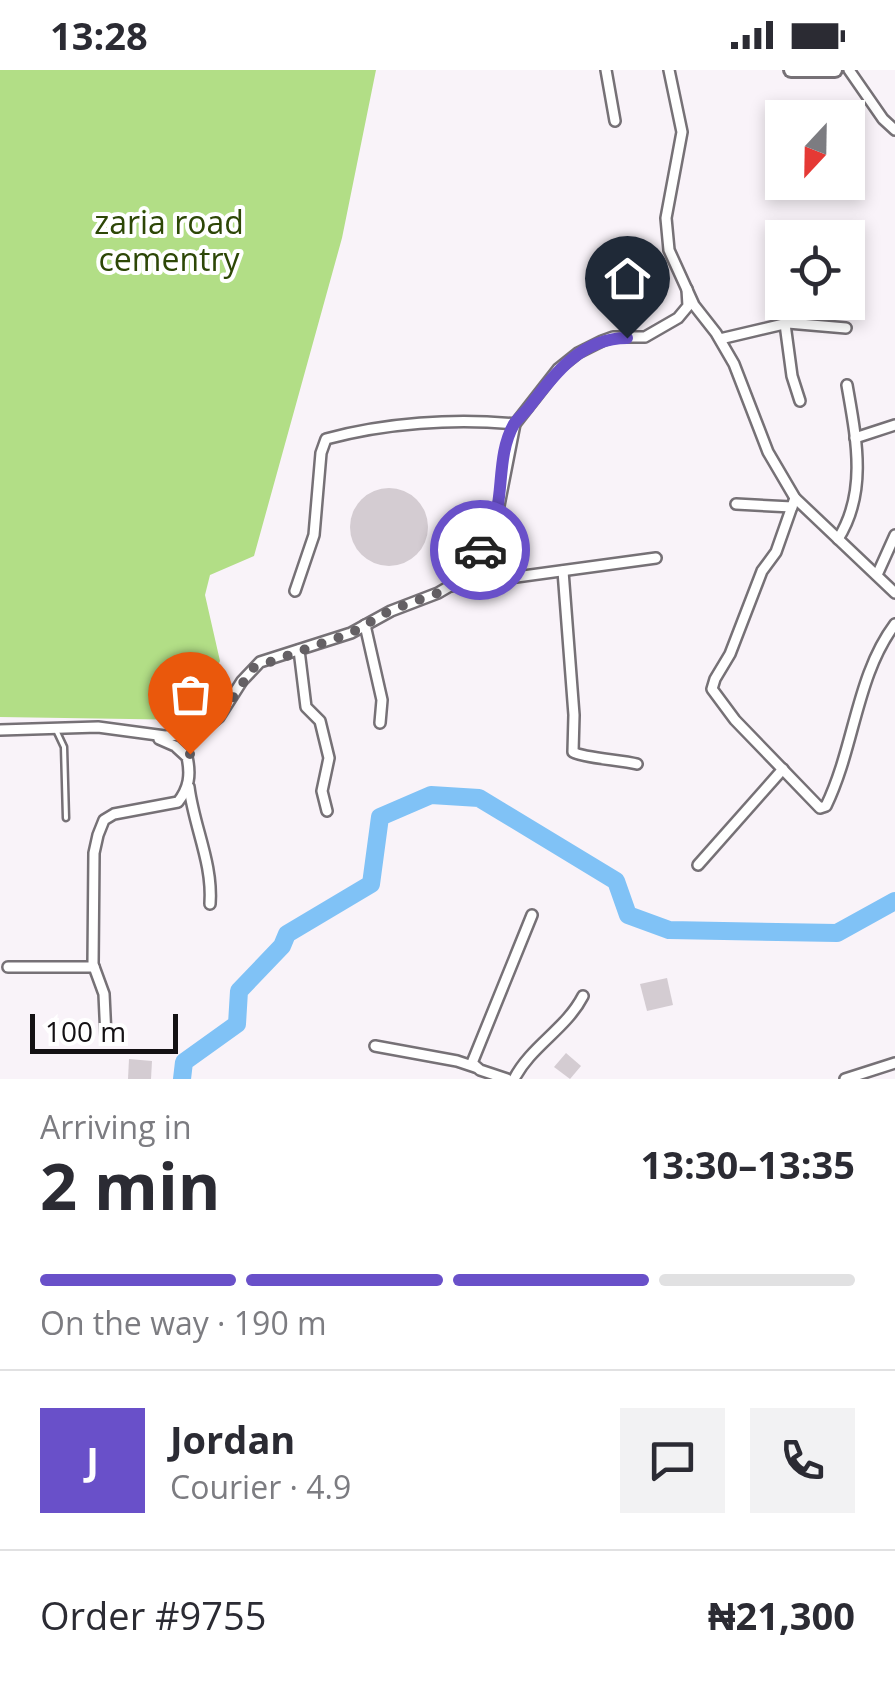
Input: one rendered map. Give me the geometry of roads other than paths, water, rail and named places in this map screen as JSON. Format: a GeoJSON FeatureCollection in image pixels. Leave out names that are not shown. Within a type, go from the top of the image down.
{"type":"FeatureCollection","features":[{"type":"Feature","properties":{"kind":"street"},"geometry":{"type":"LineString","coordinates":[[606,70],[615,121]]}},
{"type":"Feature","properties":{"kind":"street"},"geometry":{"type":"LineString","coordinates":[[669,70],[682,132],[666,233],[669,250],[694,305],[734,364],[768,452],[793,503],[895,593]]}},
{"type":"Feature","properties":{"kind":"street"},"geometry":{"type":"LineString","coordinates":[[791,70],[835,70]]}},
{"type":"Feature","properties":{"kind":"street"},"geometry":{"type":"LineString","coordinates":[[849,70],[895,130]]}},
{"type":"Feature","properties":{"kind":"street"},"geometry":{"type":"LineString","coordinates":[[450,586],[494,531],[514,424],[558,370],[578,353],[613,338],[645,337],[678,318],[688,306],[686,288]]}},
{"type":"Feature","properties":{"kind":"street"},"geometry":{"type":"LineString","coordinates":[[720,339],[785,324],[846,328]]}},
{"type":"Feature","properties":{"kind":"street"},"geometry":{"type":"LineString","coordinates":[[785,324],[800,402]]}},
{"type":"Feature","properties":{"kind":"street"},"geometry":{"type":"LineString","coordinates":[[838,539],[856,498],[855,438],[847,386]]}},
{"type":"Feature","properties":{"kind":"street"},"geometry":{"type":"LineString","coordinates":[[295,591],[316,522],[321,453],[326,439],[416,424],[514,424]]}},
{"type":"Feature","properties":{"kind":"street"},"geometry":{"type":"LineString","coordinates":[[855,438],[895,425]]}},
{"type":"Feature","properties":{"kind":"street"},"geometry":{"type":"LineString","coordinates":[[736,504],[793,503]]}},
{"type":"Feature","properties":{"kind":"street"},"geometry":{"type":"LineString","coordinates":[[793,503],[776,552],[762,571],[712,689],[735,720],[818,806],[826,806],[842,772],[874,658],[895,624]]}},
{"type":"Feature","properties":{"kind":"street"},"geometry":{"type":"LineString","coordinates":[[877,575],[895,535]]}},
{"type":"Feature","properties":{"kind":"street"},"geometry":{"type":"LineString","coordinates":[[210,904],[209,866],[192,813],[188,784],[192,750],[253,668],[365,625],[450,586],[656,558]]}},
{"type":"Feature","properties":{"kind":"street"},"geometry":{"type":"LineString","coordinates":[[563,571],[574,752],[583,758],[604,756],[637,764]]}},
{"type":"Feature","properties":{"kind":"street"},"geometry":{"type":"LineString","coordinates":[[365,625],[380,688],[380,723]]}},
{"type":"Feature","properties":{"kind":"street"},"geometry":{"type":"LineString","coordinates":[[299,650],[306,706],[320,721],[329,758],[322,791],[326,811]]}},
{"type":"Feature","properties":{"kind":"street"},"geometry":{"type":"LineString","coordinates":[[0,730],[98,727],[147,734],[198,734],[211,725]]}},
{"type":"Feature","properties":{"kind":"street"},"geometry":{"type":"LineString","coordinates":[[147,734],[183,752],[189,768]]}},
{"type":"Feature","properties":{"kind":"street"},"geometry":{"type":"LineString","coordinates":[[698,865],[782,770]]}},
{"type":"Feature","properties":{"kind":"street"},"geometry":{"type":"LineString","coordinates":[[106,1036],[104,994],[94,967],[94,853],[101,824],[114,814],[178,802],[188,784]]}},
{"type":"Feature","properties":{"kind":"street"},"geometry":{"type":"LineString","coordinates":[[475,1067],[474,1057],[496,1012],[532,915]]}},
{"type":"Feature","properties":{"kind":"street"},"geometry":{"type":"LineString","coordinates":[[8,966],[94,967]]}},
{"type":"Feature","properties":{"kind":"street"},"geometry":{"type":"LineString","coordinates":[[375,1046],[457,1060],[510,1079],[573,1013],[583,996]]}},
{"type":"Feature","properties":{"kind":"street"},"geometry":{"type":"LineString","coordinates":[[845,1079],[895,1064]]}},
{"type":"Feature","properties":{"kind":"lane"},"geometry":{"type":"LineString","coordinates":[[56,728],[64,747],[66,818]]}},
{"type":"Feature","properties":{"kind":"waterway"},"geometry":{"type":"LineString","coordinates":[[182,1079],[184,1062],[237,1024],[239,991],[282,946],[287,934],[371,884],[380,817],[431,795],[479,798],[616,881],[628,915],[669,930],[837,933],[895,901]]}},
{"type":"Feature","properties":{"kind":"park label","name":"zaria road cementry"},"geometry":{"type":"Point","coordinates":[169,240]}}]}
